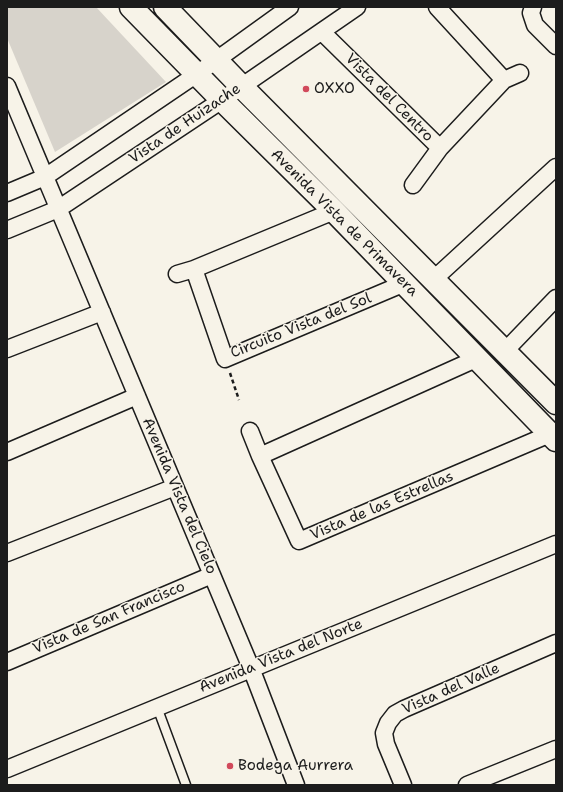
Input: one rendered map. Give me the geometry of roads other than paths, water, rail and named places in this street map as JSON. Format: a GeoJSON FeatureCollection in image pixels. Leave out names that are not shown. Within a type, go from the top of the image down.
{"type":"FeatureCollection","features":[{"type":"Feature","properties":{"kind":"main road","name":"Avenida Vista de Primavera"},"geometry":{"type":"LineString","coordinates":[[131,7],[405,283],[553,437]]}},
{"type":"Feature","properties":{"kind":"main road","name":"Avenida Vista de Primavera"},"geometry":{"type":"LineString","coordinates":[[165,7],[241,86],[556,403]]}},
{"type":"Feature","properties":{"kind":"street"},"geometry":{"type":"LineString","coordinates":[[7,193],[45,177],[197,74],[290,7]]}},
{"type":"Feature","properties":{"kind":"street","name":"Vista de Huizache"},"geometry":{"type":"LineString","coordinates":[[7,230],[58,208],[222,100],[357,7]]}},
{"type":"Feature","properties":{"kind":"street"},"geometry":{"type":"LineString","coordinates":[[437,7],[504,80],[520,73]]}},
{"type":"Feature","properties":{"kind":"street"},"geometry":{"type":"LineString","coordinates":[[533,7],[531,13],[535,25],[556,46]]}},
{"type":"Feature","properties":{"kind":"street","name":"Vista del Centro"},"geometry":{"type":"LineString","coordinates":[[322,32],[440,148],[504,80]]}},
{"type":"Feature","properties":{"kind":"street"},"geometry":{"type":"LineString","coordinates":[[7,86],[45,177]]}},
{"type":"Feature","properties":{"kind":"street"},"geometry":{"type":"LineString","coordinates":[[413,185],[440,148]]}},
{"type":"Feature","properties":{"kind":"street"},"geometry":{"type":"LineString","coordinates":[[434,279],[556,166]]}},
{"type":"Feature","properties":{"kind":"street","name":"Avenida Vista del Cielo"},"geometry":{"type":"LineString","coordinates":[[45,177],[251,668],[296,785]]}},
{"type":"Feature","properties":{"kind":"street"},"geometry":{"type":"LineString","coordinates":[[177,274],[194,269],[334,211]]}},
{"type":"Feature","properties":{"kind":"street","name":"Circuito Vista del Sol"},"geometry":{"type":"LineString","coordinates":[[194,269],[225,359],[405,283]]}},
{"type":"Feature","properties":{"kind":"street"},"geometry":{"type":"LineString","coordinates":[[505,351],[556,298]]}},
{"type":"Feature","properties":{"kind":"street"},"geometry":{"type":"LineString","coordinates":[[7,349],[102,312]]}},
{"type":"Feature","properties":{"kind":"street"},"geometry":{"type":"LineString","coordinates":[[250,431],[260,456],[478,358]]}},
{"type":"Feature","properties":{"kind":"street"},"geometry":{"type":"LineString","coordinates":[[7,452],[137,396]]}},
{"type":"Feature","properties":{"kind":"street","name":"Vista de las Estrellas"},"geometry":{"type":"LineString","coordinates":[[260,456],[299,541],[553,437]]}},
{"type":"Feature","properties":{"kind":"street"},"geometry":{"type":"LineString","coordinates":[[7,553],[175,487]]}},
{"type":"Feature","properties":{"kind":"street","name":"Avenida Vista del Norte"},"geometry":{"type":"LineString","coordinates":[[7,769],[556,544]]}},
{"type":"Feature","properties":{"kind":"street","name":"Vista de San Francisco"},"geometry":{"type":"LineString","coordinates":[[7,662],[212,575]]}},
{"type":"Feature","properties":{"kind":"street","name":"Vista del Valle"},"geometry":{"type":"LineString","coordinates":[[403,785],[386,744],[384,733],[388,723],[395,714],[556,643]]}},
{"type":"Feature","properties":{"kind":"street"},"geometry":{"type":"LineString","coordinates":[[467,785],[556,749]]}},
{"type":"Feature","properties":{"kind":"lane"},"geometry":{"type":"LineString","coordinates":[[157,707],[186,785]]}},
{"type":"Feature","properties":{"kind":"place","name":"OXXO"},"geometry":{"type":"Point","coordinates":[306,89]}},
{"type":"Feature","properties":{"kind":"place","name":"Bodega Aurrera"},"geometry":{"type":"Point","coordinates":[230,766]}}]}
